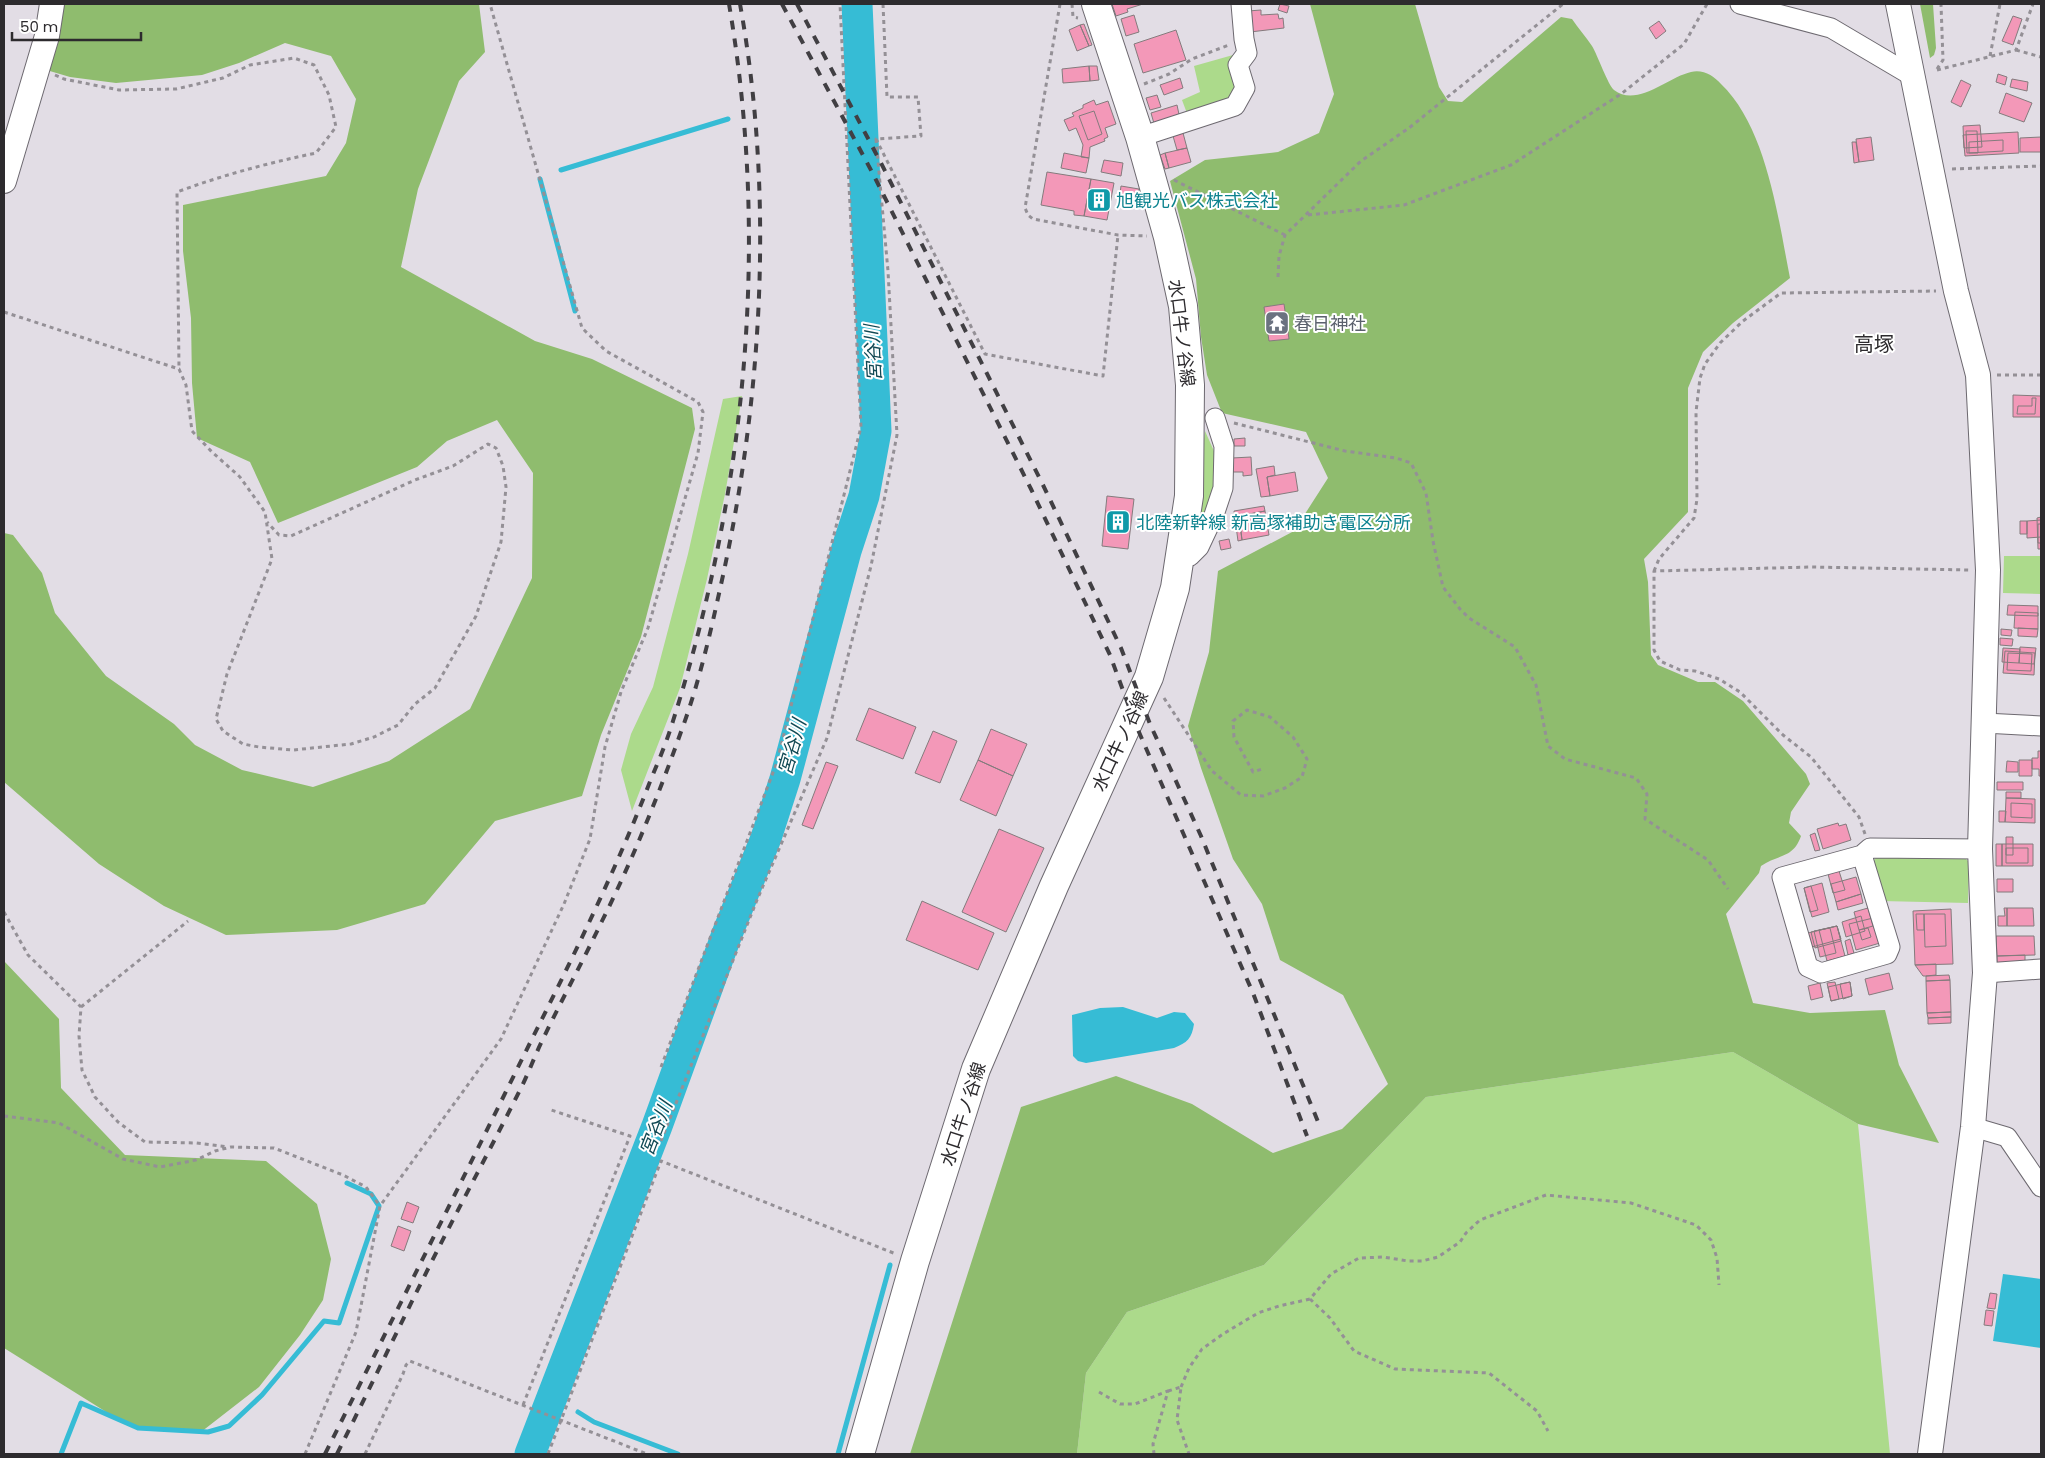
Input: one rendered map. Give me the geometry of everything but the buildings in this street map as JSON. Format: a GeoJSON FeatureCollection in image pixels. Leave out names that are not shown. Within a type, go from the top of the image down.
{"type":"FeatureCollection","features":[{"type":"Feature","properties":{"kind":"main road","name":"水口牛ノ谷線"},"geometry":{"type":"LineString","coordinates":[[860,1454],[915,1261],[976,1069],[1054,886],[1149,677],[1175,588],[1189,496],[1190,369],[1182,306],[1168,237],[1140,137],[1096,4]]}},
{"type":"Feature","properties":{"kind":"street"},"geometry":{"type":"LineString","coordinates":[[4,180],[47,36],[52,4]]}},
{"type":"Feature","properties":{"kind":"street"},"geometry":{"type":"LineString","coordinates":[[1140,137],[1235,106],[1245,88],[1238,65],[1247,53],[1241,4]]}},
{"type":"Feature","properties":{"kind":"street"},"geometry":{"type":"LineString","coordinates":[[1740,4],[1831,28],[1914,77]]}},
{"type":"Feature","properties":{"kind":"street"},"geometry":{"type":"LineString","coordinates":[[1898,4],[1931,169],[1946,233],[1956,291],[1978,375],[1988,570],[1980,849],[1985,973],[1973,1127],[1930,1454]]}},
{"type":"Feature","properties":{"kind":"street"},"geometry":{"type":"LineString","coordinates":[[1180,557],[1190,556],[1199,547],[1214,515],[1223,488],[1224,446],[1215,418]]}},
{"type":"Feature","properties":{"kind":"street"},"geometry":{"type":"LineString","coordinates":[[1984,723],[2041,726]]}},
{"type":"Feature","properties":{"kind":"street"},"geometry":{"type":"LineString","coordinates":[[1866,852],[1890,947],[1888,954],[1821,973],[1808,967],[1782,877],[1866,852],[1980,849]]}},
{"type":"Feature","properties":{"kind":"street"},"geometry":{"type":"LineString","coordinates":[[1985,973],[2041,969]]}},
{"type":"Feature","properties":{"kind":"street"},"geometry":{"type":"LineString","coordinates":[[1973,1127],[2007,1137],[2041,1187]]}},
{"type":"Feature","properties":{"kind":"path"},"geometry":{"type":"LineString","coordinates":[[305,1454],[356,1332],[380,1206],[501,1039],[564,904],[590,839],[605,747],[621,692],[648,628],[698,453],[703,412],[698,402],[606,351],[582,328],[490,4]]}},
{"type":"Feature","properties":{"kind":"path"},"geometry":{"type":"LineString","coordinates":[[661,1067],[777,762],[861,427],[840,4]]}},
{"type":"Feature","properties":{"kind":"path"},"geometry":{"type":"LineString","coordinates":[[876,139],[921,136],[918,97],[887,97],[883,4]]}},
{"type":"Feature","properties":{"kind":"path"},"geometry":{"type":"LineString","coordinates":[[1060,4],[1025,208],[1028,215],[1033,219],[1118,235],[1168,237]]}},
{"type":"Feature","properties":{"kind":"path"},"geometry":{"type":"LineString","coordinates":[[1278,277],[1279,256],[1285,236],[1361,161],[1409,128],[1563,4]]}},
{"type":"Feature","properties":{"kind":"path"},"geometry":{"type":"LineString","coordinates":[[1308,215],[1404,205],[1511,165],[1621,94],[1684,44],[1707,4]]}},
{"type":"Feature","properties":{"kind":"path"},"geometry":{"type":"LineString","coordinates":[[1937,70],[1944,60],[1942,4]]}},
{"type":"Feature","properties":{"kind":"path"},"geometry":{"type":"LineString","coordinates":[[1990,56],[2000,4]]}},
{"type":"Feature","properties":{"kind":"path"},"geometry":{"type":"LineString","coordinates":[[2016,50],[2033,4]]}},
{"type":"Feature","properties":{"kind":"path"},"geometry":{"type":"LineString","coordinates":[[1126,92],[1169,74],[1192,59],[1244,39]]}},
{"type":"Feature","properties":{"kind":"path"},"geometry":{"type":"LineString","coordinates":[[1914,77],[2016,50],[2041,57]]}},
{"type":"Feature","properties":{"kind":"path"},"geometry":{"type":"LineString","coordinates":[[38,66],[64,79],[119,90],[176,89],[223,78],[250,65],[294,58],[314,65],[329,95],[336,127],[316,153],[267,163],[177,192],[179,369],[186,385],[192,431],[240,477],[265,512],[272,560],[228,674],[216,719],[223,731],[243,744],[293,750],[351,744],[374,737],[398,725],[416,704],[435,688],[476,616],[501,542],[502,513],[506,487],[503,466],[496,448],[488,444],[473,456],[454,466],[415,480],[291,536],[279,535],[267,522]]}},
{"type":"Feature","properties":{"kind":"path"},"geometry":{"type":"LineString","coordinates":[[876,139],[985,354],[1104,376],[1118,235]]}},
{"type":"Feature","properties":{"kind":"path"},"geometry":{"type":"LineString","coordinates":[[661,1141],[757,900],[827,738],[871,566],[897,435],[888,271],[876,139]]}},
{"type":"Feature","properties":{"kind":"path"},"geometry":{"type":"LineString","coordinates":[[1931,169],[2041,166]]}},
{"type":"Feature","properties":{"kind":"path"},"geometry":{"type":"LineString","coordinates":[[1148,168],[1285,236]]}},
{"type":"Feature","properties":{"kind":"path"},"geometry":{"type":"LineString","coordinates":[[1866,852],[1859,817],[1835,786],[1811,758],[1783,736],[1740,692],[1719,679],[1695,671],[1680,670],[1660,661],[1654,650],[1654,571],[1659,559],[1694,518],[1697,499],[1696,412],[1700,378],[1705,364],[1726,337],[1743,321],[1781,293],[1956,291]]}},
{"type":"Feature","properties":{"kind":"path"},"geometry":{"type":"LineString","coordinates":[[4,312],[179,369]]}},
{"type":"Feature","properties":{"kind":"path"},"geometry":{"type":"LineString","coordinates":[[1978,375],[2041,375]]}},
{"type":"Feature","properties":{"kind":"path"},"geometry":{"type":"LineString","coordinates":[[1215,418],[1345,451],[1396,458],[1411,463],[1426,493],[1432,541],[1444,587],[1469,618],[1515,647],[1536,685],[1548,746],[1565,759],[1636,778],[1647,794],[1646,819],[1708,860],[1728,890]]}},
{"type":"Feature","properties":{"kind":"path"},"geometry":{"type":"LineString","coordinates":[[1654,571],[1812,567],[1988,570]]}},
{"type":"Feature","properties":{"kind":"path"},"geometry":{"type":"LineString","coordinates":[[1149,677],[1212,771],[1241,794],[1263,796],[1285,788],[1302,777],[1306,759],[1293,737],[1270,717],[1247,710],[1233,721],[1234,737],[1253,772],[1262,770]]}},
{"type":"Feature","properties":{"kind":"path"},"geometry":{"type":"LineString","coordinates":[[4,912],[28,955],[81,1007]]}},
{"type":"Feature","properties":{"kind":"path"},"geometry":{"type":"LineString","coordinates":[[188,922],[81,1007],[79,1036],[82,1070],[95,1097],[118,1122],[145,1142],[274,1148],[343,1175],[366,1187],[380,1206]]}},
{"type":"Feature","properties":{"kind":"path"},"geometry":{"type":"LineString","coordinates":[[523,1405],[630,1136],[548,1109]]}},
{"type":"Feature","properties":{"kind":"path"},"geometry":{"type":"LineString","coordinates":[[4,1116],[59,1123],[123,1160],[160,1167],[196,1160],[215,1151],[231,1147]]}},
{"type":"Feature","properties":{"kind":"path"},"geometry":{"type":"LineString","coordinates":[[548,1454],[661,1160],[915,1261]]}},
{"type":"Feature","properties":{"kind":"path"},"geometry":{"type":"LineString","coordinates":[[1189,1454],[1176,1420],[1181,1387],[1189,1368],[1202,1349],[1258,1313],[1310,1299],[1331,1274],[1359,1258],[1383,1256],[1415,1261],[1438,1257],[1460,1242],[1466,1233],[1480,1220],[1546,1195],[1631,1204],[1696,1225],[1711,1240],[1718,1258],[1719,1285]]}},
{"type":"Feature","properties":{"kind":"path"},"geometry":{"type":"LineString","coordinates":[[1310,1299],[1330,1318],[1354,1351],[1395,1369],[1489,1373],[1537,1411],[1548,1431]]}},
{"type":"Feature","properties":{"kind":"path"},"geometry":{"type":"LineString","coordinates":[[365,1454],[406,1364],[410,1361],[647,1454]]}},
{"type":"Feature","properties":{"kind":"path"},"geometry":{"type":"LineString","coordinates":[[1099,1392],[1120,1404],[1136,1404],[1181,1387]]}},
{"type":"Feature","properties":{"kind":"path"},"geometry":{"type":"LineString","coordinates":[[1154,1454],[1153,1444],[1168,1391]]}},
{"type":"Feature","properties":{"kind":"green space"},"geometry":{"type":"Polygon","coordinates":[[[57,4],[479,4],[485,52],[459,81],[418,189],[401,267],[535,341],[592,359],[692,408],[695,429],[641,637],[601,735],[582,796],[495,821],[425,904],[337,930],[226,935],[164,906],[99,864],[4,782],[4,533],[13,535],[42,573],[55,613],[106,676],[174,724],[195,745],[242,770],[313,787],[389,761],[470,709],[532,578],[533,473],[497,420],[447,441],[417,467],[278,523],[250,462],[197,438],[192,383],[191,318],[183,251],[183,205],[326,176],[346,143],[356,99],[331,56],[285,43],[239,63],[202,75],[116,83],[70,77],[43,69],[57,4]]]}},
{"type":"Feature","properties":{"kind":"green space"},"geometry":{"type":"Polygon","coordinates":[[[1310,4],[1415,4],[1439,87],[1448,101],[1462,102],[1561,17],[1572,19],[1590,43],[1614,90],[1623,95],[1642,94],[1682,75],[1695,71],[1704,72],[1721,84],[1737,103],[1750,124],[1768,175],[1790,278],[1733,323],[1703,352],[1688,388],[1688,512],[1644,559],[1648,582],[1651,655],[1658,665],[1698,682],[1715,682],[1743,701],[1806,774],[1810,784],[1791,812],[1789,823],[1801,836],[1798,843],[1794,849],[1761,866],[1759,873],[1726,914],[1753,1003],[1810,1013],[1885,1010],[1899,1065],[1939,1143],[1858,1124],[1733,1052],[1426,1097],[1264,1265],[1127,1312],[1086,1373],[1077,1454],[910,1454],[1021,1107],[1116,1076],[1192,1104],[1273,1153],[1342,1129],[1388,1084],[1343,995],[1280,960],[1262,904],[1233,859],[1188,726],[1209,652],[1218,571],[1294,531],[1328,478],[1306,432],[1222,413],[1207,375],[1201,337],[1196,279],[1170,181],[1205,160],[1278,152],[1319,133],[1334,94],[1310,4]]]}},
{"type":"Feature","properties":{"kind":"green space"},"geometry":{"type":"Polygon","coordinates":[[[1920,4],[1933,4],[1936,48],[1934,55],[1930,58],[1920,4]]]}},
{"type":"Feature","properties":{"kind":"green space"},"geometry":{"type":"Polygon","coordinates":[[[1233,55],[1240,89],[1233,103],[1188,116],[1182,100],[1200,92],[1194,66],[1233,55]]]}},
{"type":"Feature","properties":{"kind":"green space"},"geometry":{"type":"Polygon","coordinates":[[[742,396],[725,494],[707,579],[680,688],[632,811],[621,770],[631,734],[653,687],[688,554],[723,399],[742,396]]]}},
{"type":"Feature","properties":{"kind":"green space"},"geometry":{"type":"Polygon","coordinates":[[[1205,431],[1214,451],[1216,466],[1215,503],[1192,538],[1205,431]]]}},
{"type":"Feature","properties":{"kind":"green space"},"geometry":{"type":"Polygon","coordinates":[[[2004,556],[2041,556],[2041,594],[2003,593],[2004,556]]]}},
{"type":"Feature","properties":{"kind":"green space"},"geometry":{"type":"Polygon","coordinates":[[[1879,854],[1963,856],[1969,862],[1968,903],[1881,901],[1869,866],[1879,854]]]}},
{"type":"Feature","properties":{"kind":"green space"},"geometry":{"type":"Polygon","coordinates":[[[4,961],[59,1019],[61,1088],[125,1155],[266,1161],[317,1204],[331,1259],[323,1300],[300,1335],[259,1387],[201,1432],[127,1425],[4,1348],[4,961]]]}},
{"type":"Feature","properties":{"kind":"green space"},"geometry":{"type":"Polygon","coordinates":[[[1733,1052],[1858,1124],[1890,1454],[1077,1454],[1086,1373],[1127,1312],[1264,1265],[1426,1097],[1733,1052]]]}},
{"type":"Feature","properties":{"kind":"water"},"geometry":{"type":"Polygon","coordinates":[[[1123,1007],[1157,1018],[1174,1012],[1185,1013],[1194,1024],[1192,1033],[1186,1042],[1174,1048],[1086,1063],[1078,1061],[1073,1056],[1072,1015],[1100,1008],[1123,1007]]]}},
{"type":"Feature","properties":{"kind":"water"},"geometry":{"type":"Polygon","coordinates":[[[2003,1274],[2041,1279],[2041,1348],[1993,1341],[2003,1274]]]}},
{"type":"Feature","properties":{"kind":"waterway","name":"宮谷川"},"geometry":{"type":"LineString","coordinates":[[530,1454],[657,1126],[727,934],[766,838],[785,779],[846,551],[864,496],[876,431],[857,4]]}},
{"type":"Feature","properties":{"kind":"waterway"},"geometry":{"type":"LineString","coordinates":[[561,170],[728,119]]}},
{"type":"Feature","properties":{"kind":"waterway"},"geometry":{"type":"LineString","coordinates":[[540,179],[575,311]]}},
{"type":"Feature","properties":{"kind":"waterway"},"geometry":{"type":"LineString","coordinates":[[61,1454],[81,1403],[138,1428],[208,1432],[229,1426],[262,1395],[324,1321],[339,1323],[379,1206],[371,1194],[347,1183]]}},
{"type":"Feature","properties":{"kind":"waterway"},"geometry":{"type":"LineString","coordinates":[[838,1454],[890,1265]]}},
{"type":"Feature","properties":{"kind":"waterway"},"geometry":{"type":"LineString","coordinates":[[578,1412],[594,1422],[678,1454]]}},
{"type":"Feature","properties":{"kind":"railway"},"geometry":{"type":"LineString","coordinates":[[325,1454],[559,985],[607,883],[666,743],[698,634],[718,545],[734,456],[744,366],[749,275],[748,184],[741,94],[729,4]]}},
{"type":"Feature","properties":{"kind":"railway"},"geometry":{"type":"LineString","coordinates":[[337,1454],[429,1267],[521,1088],[550,1024],[613,898],[664,778],[700,674],[718,599],[736,509],[747,438],[755,365],[760,220],[757,147],[751,75],[740,4]]}},
{"type":"Feature","properties":{"kind":"railway"},"geometry":{"type":"LineString","coordinates":[[782,4],[872,172],[1031,489],[1110,655],[1135,723],[1253,993],[1307,1136]]}},
{"type":"Feature","properties":{"kind":"railway"},"geometry":{"type":"LineString","coordinates":[[797,4],[881,163],[1043,485],[1121,648],[1150,724],[1201,836],[1321,1129]]}},
{"type":"Feature","properties":{"kind":"place","name":"旭観光バス株式会社"},"geometry":{"type":"Point","coordinates":[1099,200]}},
{"type":"Feature","properties":{"kind":"place","name":"春日神社"},"geometry":{"type":"Point","coordinates":[1277,323]}},
{"type":"Feature","properties":{"kind":"place","name":"北陸新幹線 新高塚補助き電区分所"},"geometry":{"type":"Point","coordinates":[1118,522]}},
{"type":"Feature","properties":{"kind":"district","name":"高塚"},"geometry":{"type":"Point","coordinates":[1874,344]}}]}
